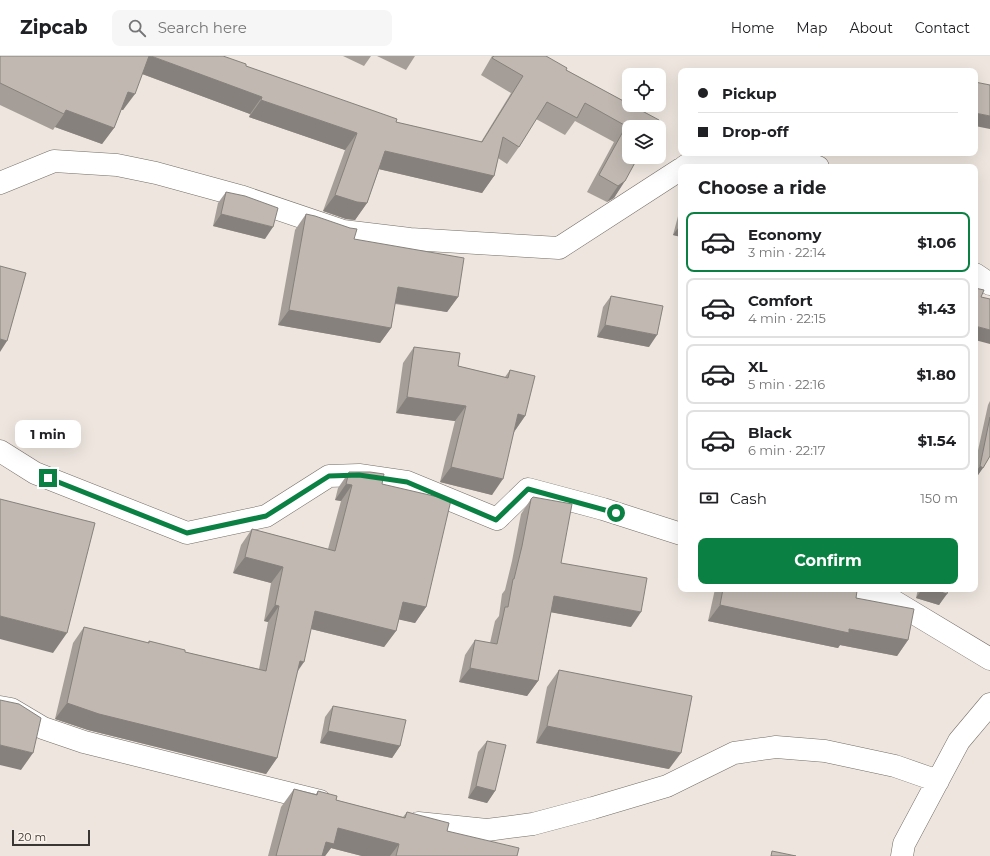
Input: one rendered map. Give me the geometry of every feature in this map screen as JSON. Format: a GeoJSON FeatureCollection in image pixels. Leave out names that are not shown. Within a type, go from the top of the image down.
{"type":"FeatureCollection","features":[{"type":"Feature","properties":{"kind":"street"},"geometry":{"type":"LineString","coordinates":[[698,164],[786,156],[809,164]]}},
{"type":"Feature","properties":{"kind":"street"},"geometry":{"type":"LineString","coordinates":[[0,183],[54,161],[117,165],[156,173],[240,196],[343,231],[410,239],[559,248],[678,171]]}},
{"type":"Feature","properties":{"kind":"street"},"geometry":{"type":"LineString","coordinates":[[978,276],[990,284]]}},
{"type":"Feature","properties":{"kind":"street"},"geometry":{"type":"LineString","coordinates":[[0,451],[35,473],[187,533],[266,516],[329,476],[359,475],[407,482],[496,520],[528,489],[603,509],[678,533]]}},
{"type":"Feature","properties":{"kind":"street"},"geometry":{"type":"LineString","coordinates":[[874,592],[882,594],[990,659]]}},
{"type":"Feature","properties":{"kind":"street"},"geometry":{"type":"LineString","coordinates":[[902,856],[904,844],[959,741],[990,704]]}},
{"type":"Feature","properties":{"kind":"street"},"geometry":{"type":"LineString","coordinates":[[0,707],[11,710],[43,728],[84,742],[336,804]]}},
{"type":"Feature","properties":{"kind":"street"},"geometry":{"type":"LineString","coordinates":[[402,819],[424,824],[487,830],[533,824],[667,786],[734,753],[776,747],[825,751],[895,766],[938,781]]}},
{"type":"Feature","properties":{"kind":"building"},"geometry":{"type":"Polygon","coordinates":[[[0,56],[149,56],[135,94],[128,92],[114,128],[66,110],[64,114],[0,83],[0,56]]]}},
{"type":"Feature","properties":{"kind":"building"},"geometry":{"type":"Polygon","coordinates":[[[151,56],[223,56],[246,64],[246,66],[397,119],[396,122],[482,142],[523,76],[492,58],[494,56],[546,56],[567,68],[566,70],[622,100],[622,112],[644,112],[659,120],[622,120],[622,124],[585,103],[577,118],[547,102],[519,147],[503,137],[494,176],[385,151],[367,203],[357,202],[335,195],[357,133],[261,100],[262,97],[151,56]]]}},
{"type":"Feature","properties":{"kind":"building"},"geometry":{"type":"Polygon","coordinates":[[[978,83],[990,85],[990,116],[978,114],[978,83]]]}},
{"type":"Feature","properties":{"kind":"building"},"geometry":{"type":"Polygon","coordinates":[[[622,133],[622,164],[634,164],[625,181],[618,186],[599,175],[622,133]]]}},
{"type":"Feature","properties":{"kind":"building"},"geometry":{"type":"Polygon","coordinates":[[[226,192],[245,196],[278,208],[273,227],[221,214],[226,192]]]}},
{"type":"Feature","properties":{"kind":"building"},"geometry":{"type":"Polygon","coordinates":[[[306,214],[357,229],[354,239],[464,258],[458,297],[398,287],[391,328],[289,310],[306,214]]]}},
{"type":"Feature","properties":{"kind":"building"},"geometry":{"type":"Polygon","coordinates":[[[0,266],[26,273],[7,341],[0,339],[0,266]]]}},
{"type":"Feature","properties":{"kind":"building"},"geometry":{"type":"Polygon","coordinates":[[[978,289],[984,290],[981,297],[990,299],[990,330],[978,327],[978,289]]]}},
{"type":"Feature","properties":{"kind":"building"},"geometry":{"type":"Polygon","coordinates":[[[611,296],[663,306],[657,335],[605,325],[611,296]]]}},
{"type":"Feature","properties":{"kind":"building"},"geometry":{"type":"Polygon","coordinates":[[[414,347],[460,353],[458,366],[508,378],[510,370],[535,376],[525,416],[518,414],[503,479],[451,467],[466,406],[407,397],[414,347]]]}},
{"type":"Feature","properties":{"kind":"building"},"geometry":{"type":"Polygon","coordinates":[[[990,417],[990,456],[983,468],[980,466],[990,417]]]}},
{"type":"Feature","properties":{"kind":"building"},"geometry":{"type":"Polygon","coordinates":[[[349,472],[384,474],[382,484],[451,500],[426,607],[403,602],[396,631],[315,611],[304,662],[300,661],[277,758],[99,714],[67,703],[84,627],[149,643],[149,641],[185,650],[185,652],[266,671],[279,606],[275,605],[283,567],[245,557],[252,529],[335,551],[352,485],[346,484],[349,472]]]}},
{"type":"Feature","properties":{"kind":"building"},"geometry":{"type":"Polygon","coordinates":[[[533,497],[572,504],[561,563],[647,578],[641,612],[554,596],[538,681],[470,668],[475,640],[497,644],[505,607],[508,607],[531,499],[533,497]]]}},
{"type":"Feature","properties":{"kind":"building"},"geometry":{"type":"Polygon","coordinates":[[[0,499],[95,523],[67,633],[0,616],[0,499]]]}},
{"type":"Feature","properties":{"kind":"building"},"geometry":{"type":"Polygon","coordinates":[[[722,592],[857,592],[856,598],[914,609],[908,640],[849,629],[849,633],[720,605],[722,592]]]}},
{"type":"Feature","properties":{"kind":"building"},"geometry":{"type":"Polygon","coordinates":[[[559,670],[692,696],[681,753],[547,726],[559,670]]]}},
{"type":"Feature","properties":{"kind":"building"},"geometry":{"type":"Polygon","coordinates":[[[0,700],[19,704],[41,718],[33,753],[0,745],[0,700]]]}},
{"type":"Feature","properties":{"kind":"building"},"geometry":{"type":"Polygon","coordinates":[[[333,706],[406,720],[400,746],[328,731],[333,706]]]}},
{"type":"Feature","properties":{"kind":"building"},"geometry":{"type":"Polygon","coordinates":[[[487,741],[506,745],[495,791],[476,786],[487,741]]]}},
{"type":"Feature","properties":{"kind":"building"},"geometry":{"type":"Polygon","coordinates":[[[294,789],[317,795],[318,791],[337,796],[336,800],[405,818],[407,812],[449,823],[447,831],[519,848],[517,856],[396,856],[399,844],[338,828],[334,844],[326,842],[322,856],[276,856],[294,789]]]}},
{"type":"Feature","properties":{"kind":"building"},"geometry":{"type":"Polygon","coordinates":[[[772,851],[796,856],[771,856],[772,851]]]}},
{"type":"Feature","properties":{"kind":"route"},"geometry":{"type":"LineString","coordinates":[[48,478],[187,533],[266,516],[329,476],[359,475],[407,482],[496,520],[528,489],[616,513]]}}]}
